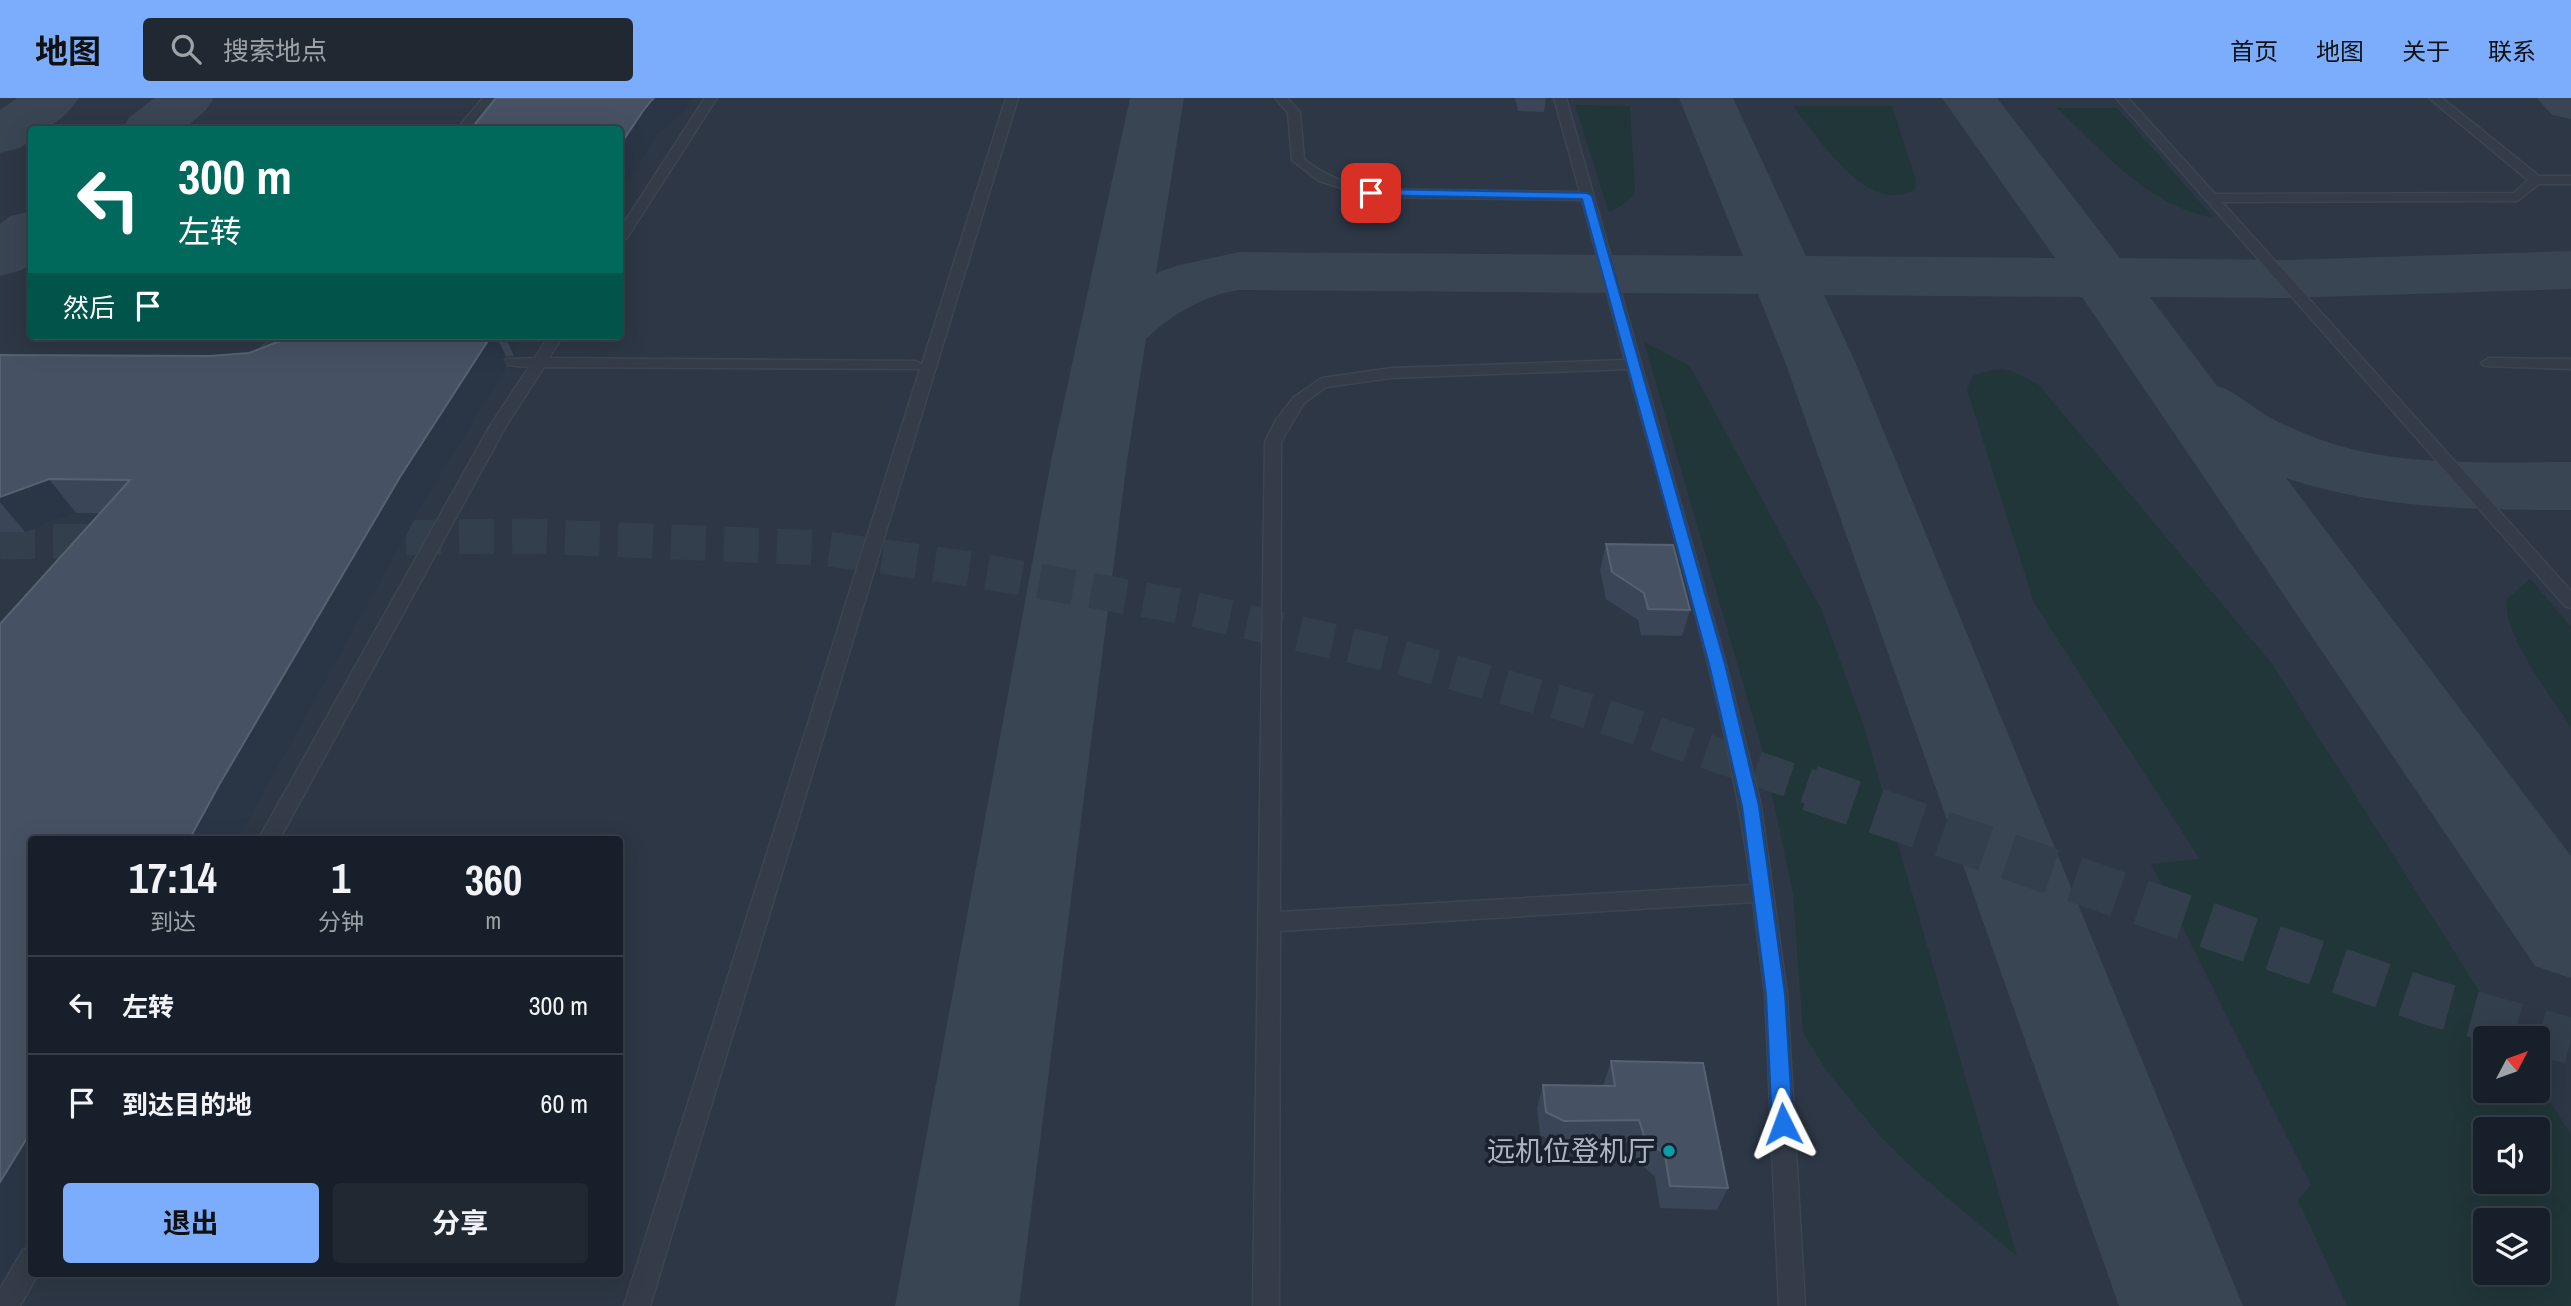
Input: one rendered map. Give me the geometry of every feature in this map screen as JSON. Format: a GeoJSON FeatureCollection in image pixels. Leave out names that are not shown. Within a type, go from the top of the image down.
{"type":"FeatureCollection","features":[{"type":"Feature","properties":{"kind":"lane"},"geometry":{"type":"LineString","coordinates":[[465,126],[489,98]]}},
{"type":"Feature","properties":{"kind":"lane"},"geometry":{"type":"LineString","coordinates":[[623,234],[710,98]]}},
{"type":"Feature","properties":{"kind":"lane"},"geometry":{"type":"LineString","coordinates":[[637,1306],[1012,98]]}},
{"type":"Feature","properties":{"kind":"lane"},"geometry":{"type":"LineString","coordinates":[[1281,98],[1294,112],[1298,160],[1314,175],[1339,185],[1371,193],[1587,196]]}},
{"type":"Feature","properties":{"kind":"lane"},"geometry":{"type":"LineString","coordinates":[[1560,98],[1723,690],[1751,806],[1776,994],[1792,1306]]}},
{"type":"Feature","properties":{"kind":"lane"},"geometry":{"type":"LineString","coordinates":[[2122,98],[2571,601]]}},
{"type":"Feature","properties":{"kind":"lane"},"geometry":{"type":"LineString","coordinates":[[2435,98],[2536,180],[2571,180]]}},
{"type":"Feature","properties":{"kind":"lane"},"geometry":{"type":"LineString","coordinates":[[2211,198],[2517,197],[2536,180]]}},
{"type":"Feature","properties":{"kind":"lane"},"geometry":{"type":"LineString","coordinates":[[276,340],[252,361],[283,361]]}},
{"type":"Feature","properties":{"kind":"lane"},"geometry":{"type":"LineString","coordinates":[[270,836],[498,426],[554,340]]}},
{"type":"Feature","properties":{"kind":"lane"},"geometry":{"type":"LineString","coordinates":[[511,362],[911,362]]}},
{"type":"Feature","properties":{"kind":"lane"},"geometry":{"type":"LineString","coordinates":[[1266,1306],[1273,442],[1284,420],[1299,400],[1322,383],[1391,373],[1634,364]]}},
{"type":"Feature","properties":{"kind":"lane"},"geometry":{"type":"LineString","coordinates":[[2571,364],[2490,370],[2571,376]]}},
{"type":"Feature","properties":{"kind":"lane"},"geometry":{"type":"LineString","coordinates":[[1269,922],[1762,893]]}},
{"type":"Feature","properties":{"kind":"lane"},"geometry":{"type":"LineString","coordinates":[[5,1306],[28,1266]]}},
{"type":"Feature","properties":{"kind":"shaded area"},"geometry":{"type":"Polygon","coordinates":[[[0,98],[2571,98],[2571,1306],[0,1306],[0,98]]]}},
{"type":"Feature","properties":{"kind":"green space"},"geometry":{"type":"Polygon","coordinates":[[[1575,105],[1630,106],[1635,194],[1609,212],[1575,105]]]}},
{"type":"Feature","properties":{"kind":"green space"},"geometry":{"type":"Polygon","coordinates":[[[1793,106],[1892,106],[1916,181],[1914,190],[1896,195],[1879,192],[1861,183],[1830,153],[1793,106]]]}},
{"type":"Feature","properties":{"kind":"green space"},"geometry":{"type":"Polygon","coordinates":[[[2057,108],[2117,108],[2213,217],[2168,202],[2147,189],[2109,158],[2057,108]]]}},
{"type":"Feature","properties":{"kind":"green space"},"geometry":{"type":"Polygon","coordinates":[[[1644,342],[1690,366],[1822,611],[1863,724],[2017,1256],[1918,1173],[1880,1136],[1827,1071],[1803,1033],[1793,893],[1763,752],[1644,342]]]}},
{"type":"Feature","properties":{"kind":"green space"},"geometry":{"type":"Polygon","coordinates":[[[1997,369],[2012,371],[2038,384],[2272,664],[2501,1026],[2473,1026],[2473,1103],[2550,1102],[2571,1135],[2571,1306],[2347,1306],[2298,1200],[2311,1185],[2151,864],[2200,859],[2034,603],[1967,389],[1974,375],[1997,369]]]}},
{"type":"Feature","properties":{"kind":"green space"},"geometry":{"type":"Polygon","coordinates":[[[2530,579],[2571,627],[2571,727],[2520,647],[2507,614],[2507,599],[2530,579]]]}},
{"type":"Feature","properties":{"kind":"building"},"geometry":{"type":"Polygon","coordinates":[[[496,98],[654,98],[623,141],[623,126],[473,126],[496,98]]]}},
{"type":"Feature","properties":{"kind":"building"},"geometry":{"type":"Polygon","coordinates":[[[283,340],[488,340],[400,477],[191,836],[28,836],[28,1136],[0,1182],[0,624],[130,480],[49,479],[0,497],[0,355],[210,356],[249,353],[283,340]]]}},
{"type":"Feature","properties":{"kind":"building"},"geometry":{"type":"Polygon","coordinates":[[[1606,544],[1673,545],[1690,610],[1648,609],[1644,593],[1612,572],[1606,544]]]}},
{"type":"Feature","properties":{"kind":"building"},"geometry":{"type":"Polygon","coordinates":[[[1611,1061],[1703,1063],[1728,1188],[1670,1186],[1665,1155],[1644,1136],[1639,1120],[1564,1121],[1546,1112],[1543,1085],[1615,1086],[1611,1061]]]}},
{"type":"Feature","properties":{"kind":"taxiway"},"geometry":{"type":"LineString","coordinates":[[0,136],[52,98]]}},
{"type":"Feature","properties":{"kind":"taxiway"},"geometry":{"type":"LineString","coordinates":[[154,126],[187,98]]}},
{"type":"Feature","properties":{"kind":"taxiway"},"geometry":{"type":"LineString","coordinates":[[1112,336],[1157,98]]}},
{"type":"Feature","properties":{"kind":"taxiway"},"geometry":{"type":"LineString","coordinates":[[1706,98],[1783,275]]}},
{"type":"Feature","properties":{"kind":"taxiway"},"geometry":{"type":"LineString","coordinates":[[1969,98],[2101,278]]}},
{"type":"Feature","properties":{"kind":"taxiway"},"geometry":{"type":"LineString","coordinates":[[2564,98],[2571,103]]}},
{"type":"Feature","properties":{"kind":"taxiway"},"geometry":{"type":"LineString","coordinates":[[0,257],[28,232]]}},
{"type":"Feature","properties":{"kind":"taxiway"},"geometry":{"type":"LineString","coordinates":[[2101,278],[2283,279],[2571,270]]}},
{"type":"Feature","properties":{"kind":"taxiway"},"geometry":{"type":"LineString","coordinates":[[1112,336],[1137,312],[1168,292],[1203,278],[1239,271],[1783,275]]}},
{"type":"Feature","properties":{"kind":"taxiway"},"geometry":{"type":"LineString","coordinates":[[1783,275],[2101,278]]}},
{"type":"Feature","properties":{"kind":"taxiway"},"geometry":{"type":"LineString","coordinates":[[1783,275],[1819,359],[2181,1306]]}},
{"type":"Feature","properties":{"kind":"taxiway"},"geometry":{"type":"LineString","coordinates":[[2101,278],[2571,935]]}},
{"type":"Feature","properties":{"kind":"taxiway"},"geometry":{"type":"LineString","coordinates":[[957,1306],[1089,461],[1112,336]]}},
{"type":"Feature","properties":{"kind":"taxiway"},"geometry":{"type":"LineString","coordinates":[[2201,404],[2242,432],[2286,453],[2331,468],[2426,483],[2571,486]]}},
{"type":"Feature","properties":{"kind":"tunnel"},"geometry":{"type":"LineString","coordinates":[[353,538],[526,536],[822,548],[970,569],[1179,606],[1392,655],[1592,712],[1816,789]]}},
{"type":"Feature","properties":{"kind":"tunnel"},"geometry":{"type":"LineString","coordinates":[[0,542],[125,541]]}},
{"type":"Feature","properties":{"kind":"tunnel"},"geometry":{"type":"LineString","coordinates":[[1810,788],[2433,1003],[2571,1041]]}},
{"type":"Feature","properties":{"kind":"place","name":"远机位登机厅"},"geometry":{"type":"Point","coordinates":[1669,1151]}},
{"type":"Feature","properties":{"kind":"route"},"geometry":{"type":"LineString","coordinates":[[1371,193],[1587,196],[1717,664],[1751,806],[1776,994],[1783,1124]]}}]}
